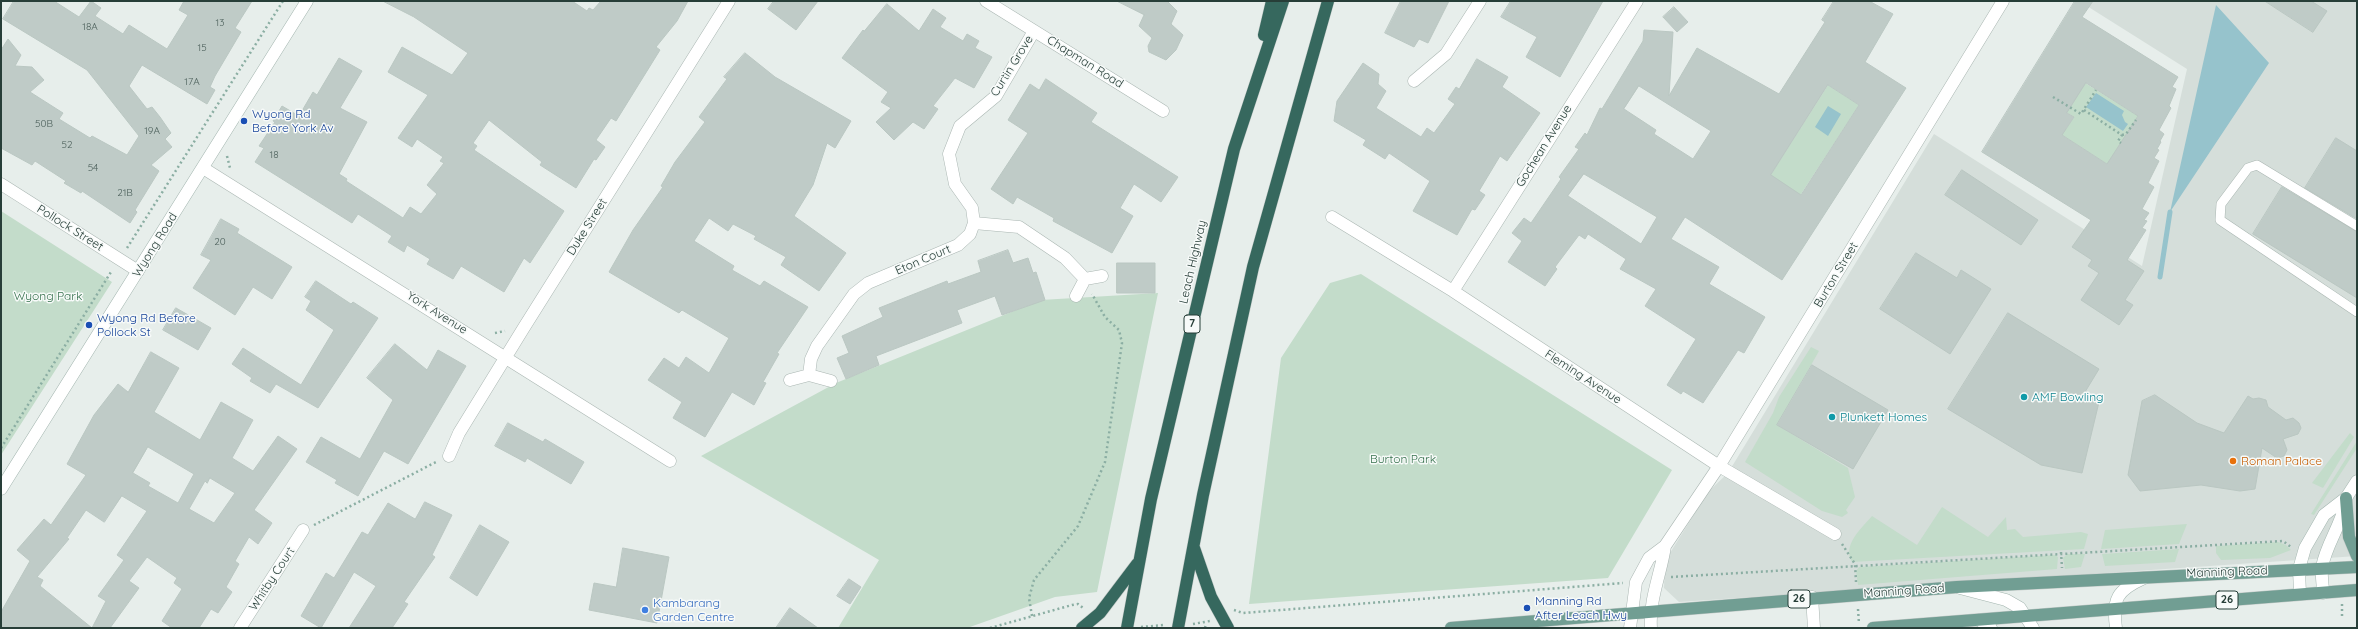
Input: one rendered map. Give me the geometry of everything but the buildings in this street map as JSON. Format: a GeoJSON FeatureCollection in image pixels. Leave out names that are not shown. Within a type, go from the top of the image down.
{"type":"FeatureCollection","features":[{"type":"Feature","properties":{"kind":"highway"},"geometry":{"type":"LineString","coordinates":[[1234,148],[1272,1]]}},
{"type":"Feature","properties":{"kind":"highway","name":"Leach Highway"},"geometry":{"type":"LineString","coordinates":[[1127,628],[1150,499],[1234,148],[1283,1]]}},
{"type":"Feature","properties":{"kind":"highway"},"geometry":{"type":"LineString","coordinates":[[1178,628],[1253,267],[1328,1]]}},
{"type":"Feature","properties":{"kind":"highway"},"geometry":{"type":"LineString","coordinates":[[1194,547],[1211,597],[1220,616],[1228,628]]}},
{"type":"Feature","properties":{"kind":"highway"},"geometry":{"type":"LineString","coordinates":[[1082,628],[1094,619],[1139,562]]}},
{"type":"Feature","properties":{"kind":"main road"},"geometry":{"type":"LineString","coordinates":[[2346,498],[2349,537],[2357,556]]}},
{"type":"Feature","properties":{"kind":"main road","name":"Manning Road"},"geometry":{"type":"LineString","coordinates":[[1451,628],[1957,587],[2148,576],[2357,567]]}},
{"type":"Feature","properties":{"kind":"main road","name":"26"},"geometry":{"type":"LineString","coordinates":[[1873,628],[2357,590]]}},
{"type":"Feature","properties":{"kind":"street","name":"Wyong Road"},"geometry":{"type":"LineString","coordinates":[[1,489],[307,1]]}},
{"type":"Feature","properties":{"kind":"street","name":"Duke Street"},"geometry":{"type":"LineString","coordinates":[[449,456],[459,434],[506,356],[729,1]]}},
{"type":"Feature","properties":{"kind":"street","name":"Chapman Road"},"geometry":{"type":"LineString","coordinates":[[986,1],[1163,111]]}},
{"type":"Feature","properties":{"kind":"street"},"geometry":{"type":"LineString","coordinates":[[1414,81],[1446,54],[1480,1]]}},
{"type":"Feature","properties":{"kind":"street","name":"Gochean Avenue"},"geometry":{"type":"LineString","coordinates":[[1453,291],[1637,1]]}},
{"type":"Feature","properties":{"kind":"street","name":"Burton Street"},"geometry":{"type":"LineString","coordinates":[[1630,628],[1630,614],[1636,582],[1649,558],[1665,546],[1718,466],[2004,1]]}},
{"type":"Feature","properties":{"kind":"street","name":"Curtin Grove"},"geometry":{"type":"LineString","coordinates":[[974,223],[972,208],[955,184],[949,154],[960,126],[996,96],[1034,31]]}},
{"type":"Feature","properties":{"kind":"street","name":"York Avenue"},"geometry":{"type":"LineString","coordinates":[[203,168],[506,356],[670,461]]}},
{"type":"Feature","properties":{"kind":"street","name":"Pollock Street"},"geometry":{"type":"LineString","coordinates":[[1,184],[138,271]]}},
{"type":"Feature","properties":{"kind":"street","name":"Fleming Avenue"},"geometry":{"type":"LineString","coordinates":[[1332,217],[1453,291],[1718,466],[1835,534]]}},
{"type":"Feature","properties":{"kind":"street"},"geometry":{"type":"LineString","coordinates":[[974,223],[1018,227],[1065,258],[1084,280]]}},
{"type":"Feature","properties":{"kind":"street","name":"Eton Court"},"geometry":{"type":"LineString","coordinates":[[809,375],[811,359],[817,346],[854,294],[868,283],[958,245],[970,234],[974,223]]}},
{"type":"Feature","properties":{"kind":"street"},"geometry":{"type":"LineString","coordinates":[[1084,280],[1102,276]]}},
{"type":"Feature","properties":{"kind":"street"},"geometry":{"type":"LineString","coordinates":[[1076,296],[1084,280]]}},
{"type":"Feature","properties":{"kind":"street"},"geometry":{"type":"LineString","coordinates":[[790,380],[809,375],[831,381]]}},
{"type":"Feature","properties":{"kind":"street"},"geometry":{"type":"LineString","coordinates":[[2300,594],[2298,569],[2305,548],[2324,515],[2346,498],[2357,481]]}},
{"type":"Feature","properties":{"kind":"street"},"geometry":{"type":"LineString","coordinates":[[2323,593],[2322,568],[2328,548],[2341,522],[2346,498]]}},
{"type":"Feature","properties":{"kind":"street","name":"Whitby Court"},"geometry":{"type":"LineString","coordinates":[[240,628],[303,530]]}},
{"type":"Feature","properties":{"kind":"street","name":"Burton Street"},"geometry":{"type":"LineString","coordinates":[[1651,628],[1650,613],[1655,581],[1662,566],[1665,546]]}},
{"type":"Feature","properties":{"kind":"street"},"geometry":{"type":"LineString","coordinates":[[2116,628],[2113,609],[2127,586],[2148,576]]}},
{"type":"Feature","properties":{"kind":"street"},"geometry":{"type":"LineString","coordinates":[[1957,587],[2006,600],[2020,608],[2033,628]]}},
{"type":"Feature","properties":{"kind":"street"},"geometry":{"type":"LineString","coordinates":[[1812,598],[1814,628]]}},
{"type":"Feature","properties":{"kind":"street"},"geometry":{"type":"LineString","coordinates":[[1979,620],[1991,628]]}},
{"type":"Feature","properties":{"kind":"lane"},"geometry":{"type":"LineString","coordinates":[[2357,226],[2257,165],[2248,168],[2221,204],[2220,220],[2357,312]]}},
{"type":"Feature","properties":{"kind":"path"},"geometry":{"type":"LineString","coordinates":[[127,248],[283,1]]}},
{"type":"Feature","properties":{"kind":"path"},"geometry":{"type":"LineString","coordinates":[[2053,97],[2081,114],[2096,90]]}},
{"type":"Feature","properties":{"kind":"path"},"geometry":{"type":"LineString","coordinates":[[2084,110],[2122,135]]}},
{"type":"Feature","properties":{"kind":"path"},"geometry":{"type":"LineString","coordinates":[[2121,143],[2118,141],[2122,135],[2126,134],[2136,120]]}},
{"type":"Feature","properties":{"kind":"path"},"geometry":{"type":"LineString","coordinates":[[227,153],[232,170]]}},
{"type":"Feature","properties":{"kind":"path"},"geometry":{"type":"LineString","coordinates":[[1,448],[111,272]]}},
{"type":"Feature","properties":{"kind":"path"},"geometry":{"type":"LineString","coordinates":[[1032,616],[1029,598],[1034,580],[1078,526],[1105,462],[1122,343],[1120,330],[1105,317],[1084,280]]}},
{"type":"Feature","properties":{"kind":"path"},"geometry":{"type":"LineString","coordinates":[[488,332],[499,334],[513,324],[523,329]]}},
{"type":"Feature","properties":{"kind":"path"},"geometry":{"type":"LineString","coordinates":[[303,530],[449,456]]}},
{"type":"Feature","properties":{"kind":"path"},"geometry":{"type":"LineString","coordinates":[[1835,534],[1855,564]]}},
{"type":"Feature","properties":{"kind":"path"},"geometry":{"type":"LineString","coordinates":[[1655,581],[1670,577],[2061,552],[2095,553],[2283,541],[2291,547]]}},
{"type":"Feature","properties":{"kind":"path"},"geometry":{"type":"LineString","coordinates":[[1205,628],[1206,623],[1232,609],[1243,613],[1636,582]]}},
{"type":"Feature","properties":{"kind":"path"},"geometry":{"type":"LineString","coordinates":[[990,628],[1078,604],[1094,619]]}},
{"type":"Feature","properties":{"kind":"shaded area"},"geometry":{"type":"Polygon","coordinates":[[[2079,1],[2357,1],[2357,556],[1679,602],[1664,588],[1665,561],[1708,492],[1728,473],[1934,134],[2142,266],[2187,69],[2079,1]]]}},
{"type":"Feature","properties":{"kind":"green space"},"geometry":{"type":"Polygon","coordinates":[[[2069,73],[2135,114],[2138,111],[2140,112],[2137,118],[2142,122],[2118,171],[2038,120],[2069,73]],[[2056,106],[2048,118],[2066,129],[2074,117],[2056,106]]]}},
{"type":"Feature","properties":{"kind":"green space"},"geometry":{"type":"Polygon","coordinates":[[[1828,85],[1859,105],[1779,228],[1749,209],[1828,85]]]}},
{"type":"Feature","properties":{"kind":"green space","name":"Wyong Park"},"geometry":{"type":"Polygon","coordinates":[[[1,211],[112,282],[1,455],[1,211]]]}},
{"type":"Feature","properties":{"kind":"green space","name":"Burton Park"},"geometry":{"type":"Polygon","coordinates":[[[1361,274],[1672,470],[1608,578],[1249,604],[1281,358],[1330,283],[1361,274]]]}},
{"type":"Feature","properties":{"kind":"green space"},"geometry":{"type":"Polygon","coordinates":[[[1158,293],[1097,592],[1055,597],[967,628],[838,628],[879,560],[701,456],[836,383],[1041,300],[1158,293]]]}},
{"type":"Feature","properties":{"kind":"green space"},"geometry":{"type":"Polygon","coordinates":[[[1811,347],[1819,351],[1777,425],[1848,468],[1855,497],[1846,510],[1848,513],[1842,517],[1822,511],[1745,462],[1773,413],[1779,397],[1811,347]]]}},
{"type":"Feature","properties":{"kind":"green space"},"geometry":{"type":"Polygon","coordinates":[[[2350,433],[2354,437],[2323,488],[2312,483],[2350,433]]]}},
{"type":"Feature","properties":{"kind":"green space"},"geometry":{"type":"Polygon","coordinates":[[[2357,441],[2357,448],[2314,515],[2311,514],[2357,441]]]}},
{"type":"Feature","properties":{"kind":"green space"},"geometry":{"type":"Polygon","coordinates":[[[1942,507],[1988,537],[2006,517],[2007,530],[2015,529],[2023,537],[2081,532],[2088,534],[2084,549],[1852,562],[1849,549],[1851,543],[1858,532],[1872,516],[1917,545],[1942,507]]]}},
{"type":"Feature","properties":{"kind":"green space"},"geometry":{"type":"Polygon","coordinates":[[[2187,524],[2179,544],[2101,549],[2105,530],[2187,524]]]}},
{"type":"Feature","properties":{"kind":"green space"},"geometry":{"type":"Polygon","coordinates":[[[2278,542],[2286,545],[2291,550],[2270,558],[2221,560],[2216,553],[2216,546],[2278,542]]]}},
{"type":"Feature","properties":{"kind":"green space"},"geometry":{"type":"Polygon","coordinates":[[[2179,549],[2175,562],[2105,566],[2102,554],[2179,549]]]}},
{"type":"Feature","properties":{"kind":"green space"},"geometry":{"type":"Polygon","coordinates":[[[2067,554],[2085,554],[2081,567],[2065,569],[2063,558],[2067,554]]]}},
{"type":"Feature","properties":{"kind":"green space"},"geometry":{"type":"Polygon","coordinates":[[[2055,555],[2058,557],[2057,569],[1858,585],[1856,571],[1859,567],[2055,555]]]}},
{"type":"Feature","properties":{"kind":"water"},"geometry":{"type":"Polygon","coordinates":[[[2216,5],[2269,63],[2170,212],[2216,5]]]}},
{"type":"Feature","properties":{"kind":"water"},"geometry":{"type":"Polygon","coordinates":[[[2096,93],[2124,111],[2122,115],[2125,122],[2128,124],[2123,131],[2086,107],[2096,93]]]}},
{"type":"Feature","properties":{"kind":"water"},"geometry":{"type":"Polygon","coordinates":[[[1828,106],[1841,114],[1828,136],[1815,127],[1828,106]]]}},
{"type":"Feature","properties":{"kind":"waterway"},"geometry":{"type":"LineString","coordinates":[[2160,277],[2170,212]]}},
{"type":"Feature","properties":{"kind":"place","name":"Wyong Rd Before York Av"},"geometry":{"type":"Point","coordinates":[244,121]}},
{"type":"Feature","properties":{"kind":"place","name":"Wyong Rd Before Pollock St"},"geometry":{"type":"Point","coordinates":[89,325]}},
{"type":"Feature","properties":{"kind":"place","name":"AMF Bowling"},"geometry":{"type":"Point","coordinates":[2024,397]}},
{"type":"Feature","properties":{"kind":"place","name":"Plunkett Homes"},"geometry":{"type":"Point","coordinates":[1832,417]}},
{"type":"Feature","properties":{"kind":"place","name":"Roman Palace"},"geometry":{"type":"Point","coordinates":[2233,461]}},
{"type":"Feature","properties":{"kind":"place","name":"Manning Rd After Leach Hwy"},"geometry":{"type":"Point","coordinates":[1527,608]}},
{"type":"Feature","properties":{"kind":"place","name":"Kambarang Garden Centre"},"geometry":{"type":"Point","coordinates":[645,610]}}]}
